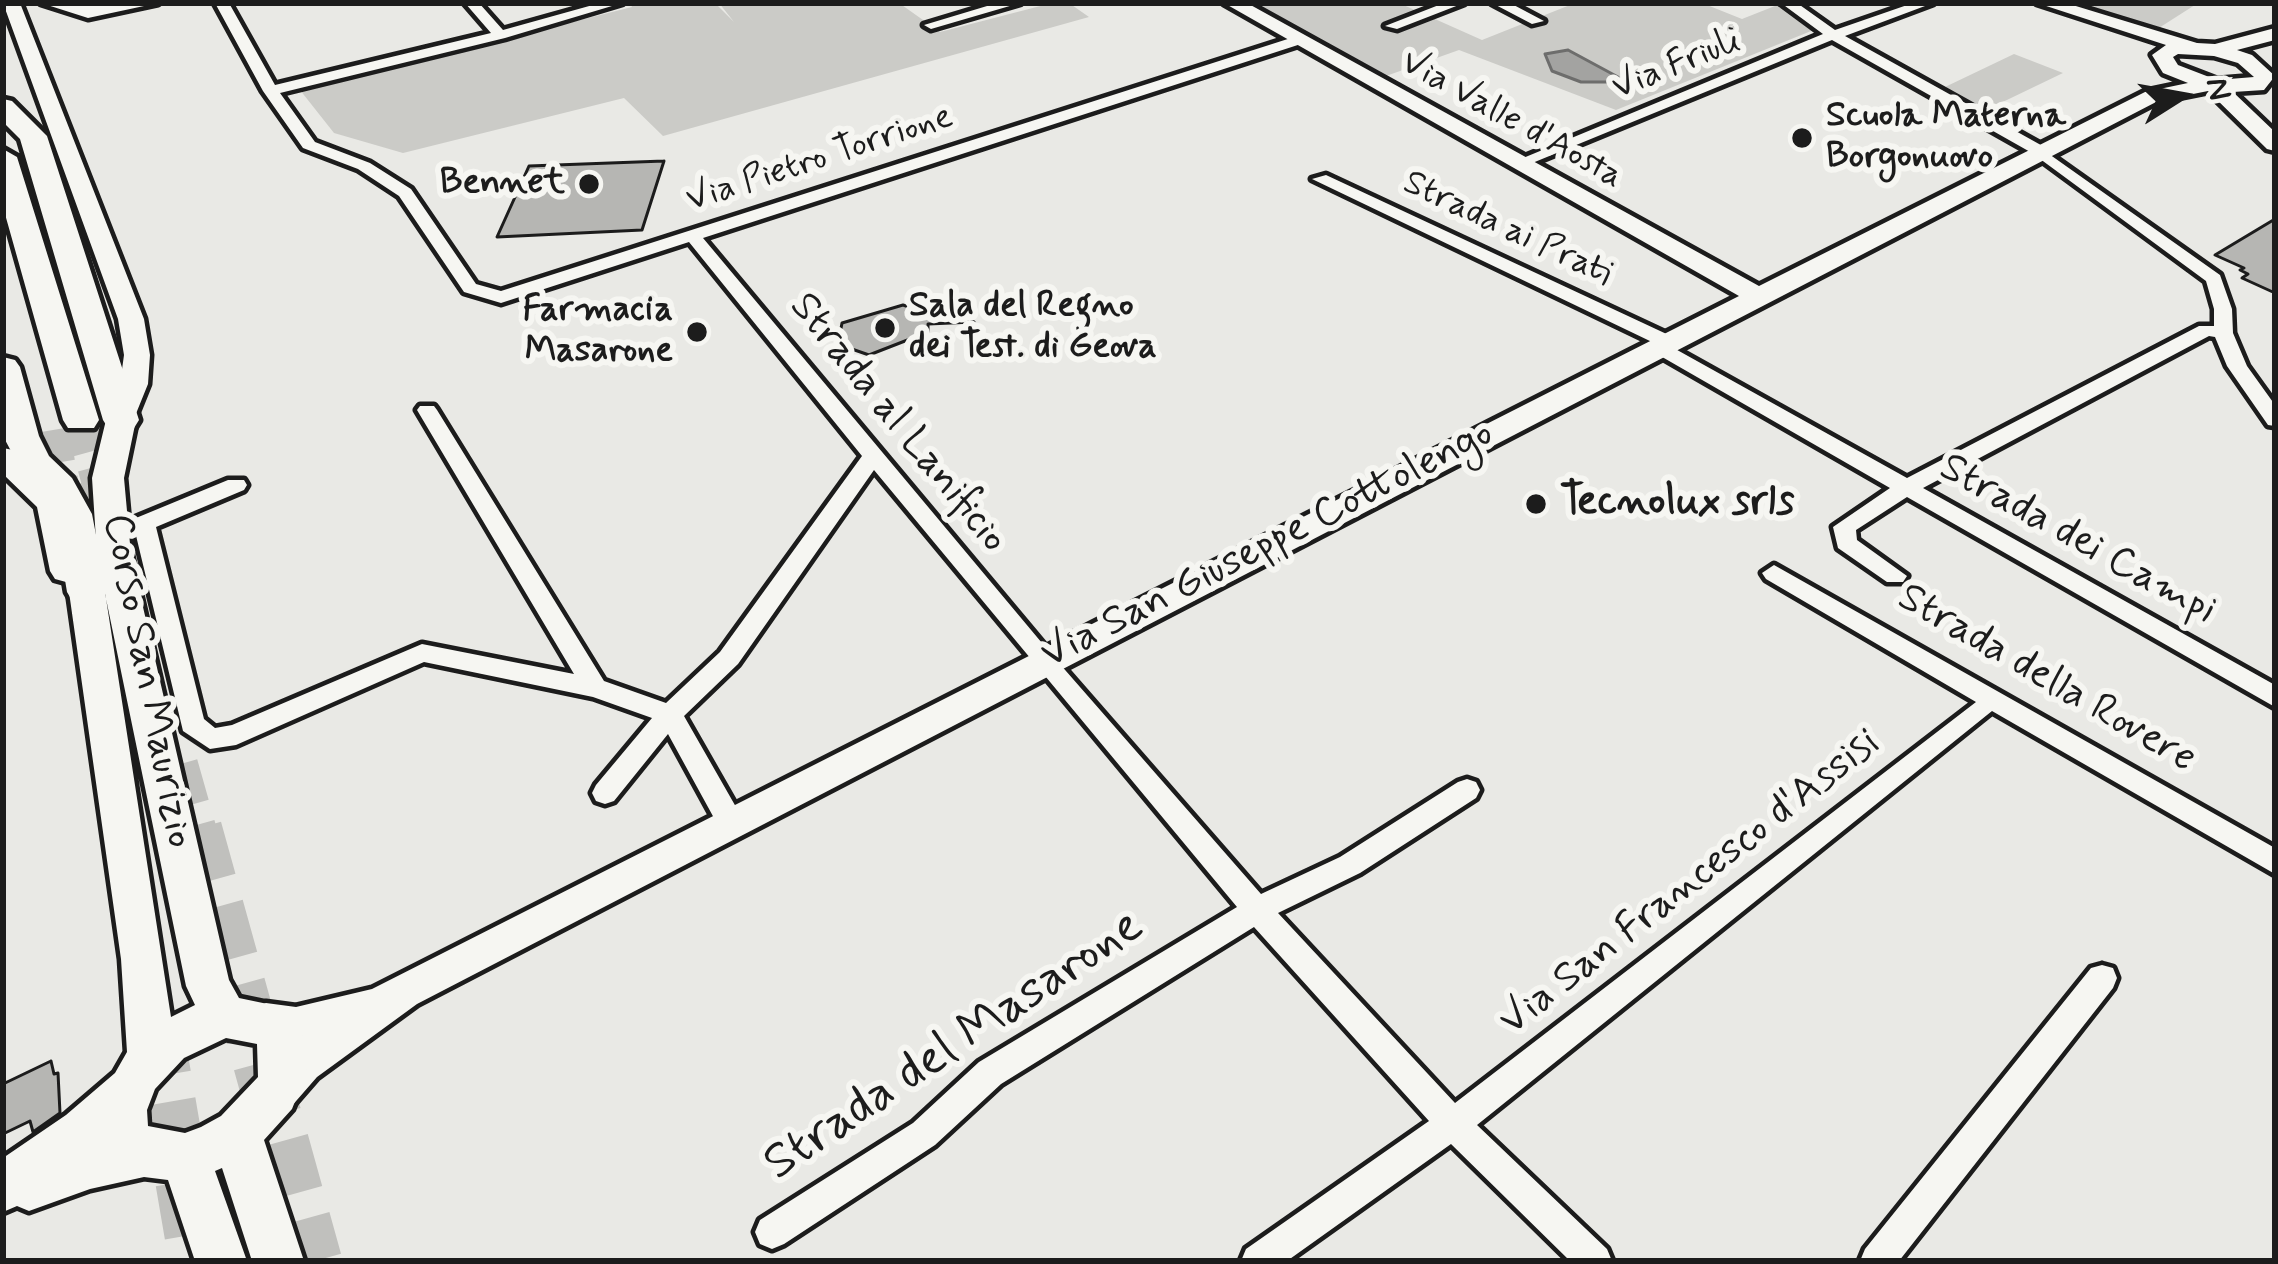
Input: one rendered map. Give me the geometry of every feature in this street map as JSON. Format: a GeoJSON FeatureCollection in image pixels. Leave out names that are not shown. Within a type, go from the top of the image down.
{"type":"FeatureCollection","features":[{"type":"Feature","properties":{"kind":"highway"},"geometry":{"type":"LineString","coordinates":[[3,107],[33,136],[121,420]]}},
{"type":"Feature","properties":{"kind":"highway"},"geometry":{"type":"LineString","coordinates":[[3,157],[67,425],[3,260]]}},
{"type":"Feature","properties":{"kind":"highway"},"geometry":{"type":"LineString","coordinates":[[3,368],[21,436],[34,462],[58,487],[73,514],[87,592]]}},
{"type":"Feature","properties":{"kind":"main road","name":"Corso San Maurizio"},"geometry":{"type":"LineString","coordinates":[[121,420],[108,478],[114,555],[208,986],[246,1020]]}},
{"type":"Feature","properties":{"kind":"main road","name":"Corso San Maurizio"},"geometry":{"type":"LineString","coordinates":[[87,592],[143,958],[140,1075]]}},
{"type":"Feature","properties":{"kind":"main road"},"geometry":{"type":"LineString","coordinates":[[246,1020],[279,1034],[285,1051],[284,1071],[275,1093],[238,1133],[165,1155],[90,1164],[3,1191],[82,1132],[187,1031],[246,1020]]}},
{"type":"Feature","properties":{"kind":"main road"},"geometry":{"type":"LineString","coordinates":[[140,1075],[124,1128],[131,1143],[165,1155],[221,1261]]}},
{"type":"Feature","properties":{"kind":"main road"},"geometry":{"type":"LineString","coordinates":[[238,1133],[278,1261]]}},
{"type":"Feature","properties":{"kind":"street","name":"Corso San Maurizio"},"geometry":{"type":"LineString","coordinates":[[11,3],[131,319],[137,355],[134,384],[121,420]]}},
{"type":"Feature","properties":{"kind":"street"},"geometry":{"type":"LineString","coordinates":[[50,3],[88,12],[149,3]]}},
{"type":"Feature","properties":{"kind":"street"},"geometry":{"type":"LineString","coordinates":[[222,3],[272,91],[615,3]]}},
{"type":"Feature","properties":{"kind":"street"},"geometry":{"type":"LineString","coordinates":[[472,3],[500,35]]}},
{"type":"Feature","properties":{"kind":"street"},"geometry":{"type":"LineString","coordinates":[[931,26],[970,8],[1013,3]]}},
{"type":"Feature","properties":{"kind":"street","name":"Via Valle d'Aosta"},"geometry":{"type":"LineString","coordinates":[[1233,3],[1758,296]]}},
{"type":"Feature","properties":{"kind":"street"},"geometry":{"type":"LineString","coordinates":[[1392,26],[1457,3]]}},
{"type":"Feature","properties":{"kind":"street"},"geometry":{"type":"LineString","coordinates":[[1499,3],[1537,21]]}},
{"type":"Feature","properties":{"kind":"street"},"geometry":{"type":"LineString","coordinates":[[1788,3],[1833,35],[2040,153],[2213,279],[2223,309],[2223,333],[2237,366],[2275,420]]}},
{"type":"Feature","properties":{"kind":"street","name":"Via Friuli"},"geometry":{"type":"LineString","coordinates":[[1519,163],[1833,35],[1926,3]]}},
{"type":"Feature","properties":{"kind":"street"},"geometry":{"type":"LineString","coordinates":[[2046,3],[2108,25],[2208,49],[2268,79]]}},
{"type":"Feature","properties":{"kind":"street"},"geometry":{"type":"LineString","coordinates":[[2108,25],[2161,73],[2226,87],[2268,79]]}},
{"type":"Feature","properties":{"kind":"street"},"geometry":{"type":"LineString","coordinates":[[2161,73],[2176,48],[2208,49],[2269,38]]}},
{"type":"Feature","properties":{"kind":"street"},"geometry":{"type":"LineString","coordinates":[[2268,79],[2251,54],[2269,38]]}},
{"type":"Feature","properties":{"kind":"street","name":"Via Pietro Torrione"},"geometry":{"type":"LineString","coordinates":[[272,91],[309,146],[364,166],[405,194],[470,288],[488,296],[518,294],[1299,40]]}},
{"type":"Feature","properties":{"kind":"street","name":"Via San Giuseppe Cottolengo"},"geometry":{"type":"LineString","coordinates":[[275,1093],[302,1063],[386,1000],[1661,343],[2040,153],[2161,73],[2226,87]]}},
{"type":"Feature","properties":{"kind":"street"},"geometry":{"type":"LineString","coordinates":[[2226,87],[2275,144]]}},
{"type":"Feature","properties":{"kind":"street","name":"Strada ai Prati"},"geometry":{"type":"LineString","coordinates":[[1321,179],[1661,343]]}},
{"type":"Feature","properties":{"kind":"street","name":"Strada al Lanificio"},"geometry":{"type":"LineString","coordinates":[[692,235],[1042,661]]}},
{"type":"Feature","properties":{"kind":"street","name":"Strada dei Campi"},"geometry":{"type":"LineString","coordinates":[[1895,577],[1862,559],[1846,543],[1844,527],[1904,489],[2206,330],[2223,333]]}},
{"type":"Feature","properties":{"kind":"street","name":"Strada dei Campi"},"geometry":{"type":"LineString","coordinates":[[1661,343],[1904,489],[2275,697]]}},
{"type":"Feature","properties":{"kind":"street"},"geometry":{"type":"LineString","coordinates":[[427,410],[595,688]]}},
{"type":"Feature","properties":{"kind":"street","name":"Corso San Maurizio"},"geometry":{"type":"LineString","coordinates":[[3,457],[51,504],[67,572],[87,592]]}},
{"type":"Feature","properties":{"kind":"street"},"geometry":{"type":"LineString","coordinates":[[605,794],[670,714],[729,658],[872,457]]}},
{"type":"Feature","properties":{"kind":"street"},"geometry":{"type":"LineString","coordinates":[[236,485],[144,523],[192,724],[210,739],[236,734],[422,653],[595,688],[670,714],[730,820]]}},
{"type":"Feature","properties":{"kind":"street","name":"Strada della Rovere"},"geometry":{"type":"LineString","coordinates":[[1774,572],[2275,862]]}},
{"type":"Feature","properties":{"kind":"street"},"geometry":{"type":"LineString","coordinates":[[1042,661],[1257,910],[1453,1124],[1595,1261]]}},
{"type":"Feature","properties":{"kind":"street","name":"Via San Francesco d'Assisi"},"geometry":{"type":"LineString","coordinates":[[1453,1124],[1980,710]]}},
{"type":"Feature","properties":{"kind":"street","name":"Strada del Masarone"},"geometry":{"type":"LineString","coordinates":[[772,1232],[924,1134],[990,1073],[1257,910],[1350,866],[1467,790]]}},
{"type":"Feature","properties":{"kind":"street"},"geometry":{"type":"LineString","coordinates":[[1877,1261],[2102,978]]}},
{"type":"Feature","properties":{"kind":"street","name":"Via San Giuseppe Cottolengo"},"geometry":{"type":"LineString","coordinates":[[246,1020],[296,1026],[386,1000]]}},
{"type":"Feature","properties":{"kind":"street"},"geometry":{"type":"LineString","coordinates":[[1258,1261],[1453,1124]]}},
{"type":"Feature","properties":{"kind":"shaded area"},"geometry":{"type":"Polygon","coordinates":[[[630,3],[715,3],[734,22],[719,3],[899,3],[940,32],[1052,3],[1069,3],[1089,17],[663,136],[624,98],[403,153],[334,133],[300,90],[632,7],[630,3]]]}},
{"type":"Feature","properties":{"kind":"shaded area"},"geometry":{"type":"Polygon","coordinates":[[[1253,3],[1399,3],[1482,40],[1575,3],[1702,3],[1742,19],[1780,4],[1821,27],[1616,110],[1459,50],[1386,76],[1253,3]]]}},
{"type":"Feature","properties":{"kind":"shaded area"},"geometry":{"type":"Polygon","coordinates":[[[2068,3],[2198,3],[2151,33],[2068,3]]]}},
{"type":"Feature","properties":{"kind":"shaded area"},"geometry":{"type":"Polygon","coordinates":[[[1568,50],[1618,77],[1618,82],[1581,82],[1552,71],[1545,54],[1568,50]]]}},
{"type":"Feature","properties":{"kind":"shaded area"},"geometry":{"type":"Polygon","coordinates":[[[2014,54],[2063,73],[1984,111],[1945,87],[2014,54]]]}},
{"type":"Feature","properties":{"kind":"building","name":"Bennet"},"geometry":{"type":"Polygon","coordinates":[[[664,161],[642,230],[497,237],[529,166],[664,161]]]}},
{"type":"Feature","properties":{"kind":"building"},"geometry":{"type":"Polygon","coordinates":[[[2275,219],[2275,293],[2242,278],[2248,274],[2240,270],[2244,268],[2215,255],[2275,219]]]}},
{"type":"Feature","properties":{"kind":"building","name":"Sala del Regno dei Test. di Geova"},"geometry":{"type":"Polygon","coordinates":[[[931,294],[930,305],[974,322],[928,324],[928,332],[869,355],[846,347],[839,339],[842,323],[903,305],[915,309],[931,294]]]}},
{"type":"Feature","properties":{"kind":"building"},"geometry":{"type":"Polygon","coordinates":[[[51,1061],[54,1074],[58,1073],[60,1113],[33,1132],[30,1121],[3,1134],[3,1084],[51,1061]]]}},
{"type":"Feature","properties":{"kind":"tunnel"},"geometry":{"type":"LineString","coordinates":[[81,420],[100,489]]}},
{"type":"Feature","properties":{"kind":"tunnel"},"geometry":{"type":"LineString","coordinates":[[53,430],[63,489]]}},
{"type":"Feature","properties":{"kind":"tunnel"},"geometry":{"type":"LineString","coordinates":[[63,486],[69,523]]}},
{"type":"Feature","properties":{"kind":"tunnel"},"geometry":{"type":"LineString","coordinates":[[99,486],[109,520]]}},
{"type":"Feature","properties":{"kind":"tunnel"},"geometry":{"type":"LineString","coordinates":[[177,765],[196,832]]}},
{"type":"Feature","properties":{"kind":"tunnel"},"geometry":{"type":"LineString","coordinates":[[195,829],[315,1261]]}},
{"type":"Feature","properties":{"kind":"tunnel"},"geometry":{"type":"LineString","coordinates":[[155,1022],[196,1261]]}},
{"type":"Feature","properties":{"kind":"place","name":"Scuola Materna Borgonuovo"},"geometry":{"type":"Point","coordinates":[1802,138]}},
{"type":"Feature","properties":{"kind":"place","name":"Bennet"},"geometry":{"type":"Point","coordinates":[589,184]}},
{"type":"Feature","properties":{"kind":"place","name":"Sala del Regno dei Test. di Geova"},"geometry":{"type":"Point","coordinates":[885,328]}},
{"type":"Feature","properties":{"kind":"place","name":"Farmacia Masarone"},"geometry":{"type":"Point","coordinates":[697,332]}},
{"type":"Feature","properties":{"kind":"place","name":"Tecnolux srls"},"geometry":{"type":"Point","coordinates":[1536,504]}}]}
